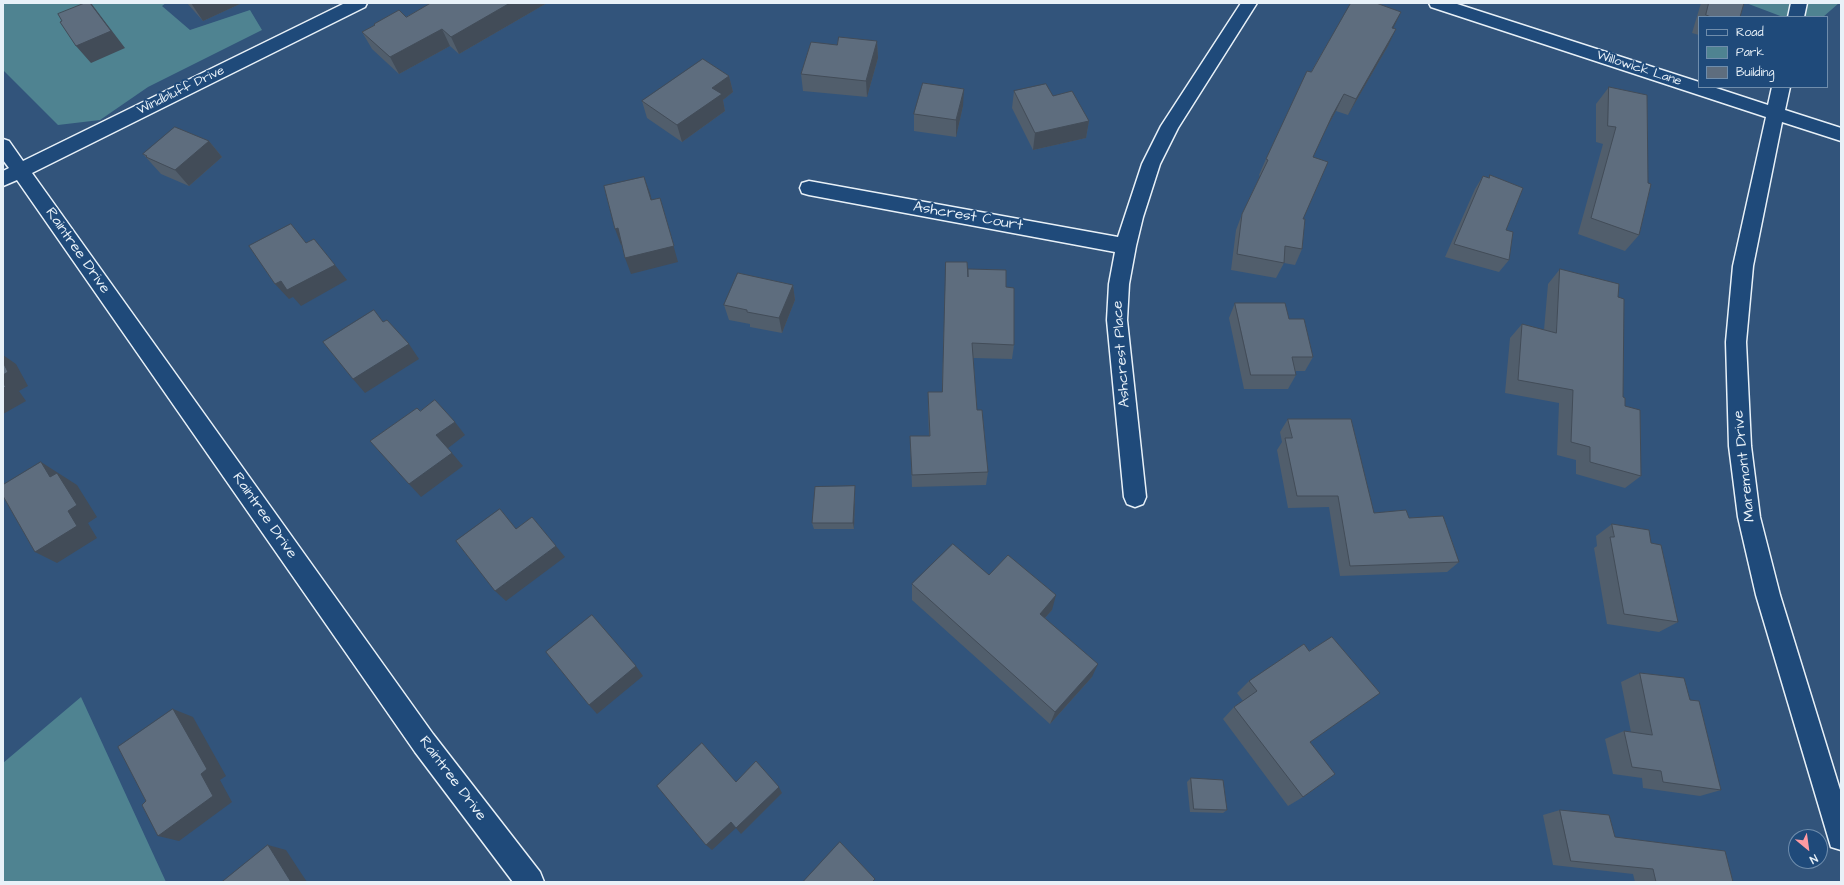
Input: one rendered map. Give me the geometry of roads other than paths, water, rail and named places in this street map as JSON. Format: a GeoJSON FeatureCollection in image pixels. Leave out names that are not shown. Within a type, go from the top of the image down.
{"type":"FeatureCollection","features":[{"type":"Feature","properties":{"kind":"street","name":"Windbluff Drive"},"geometry":{"type":"LineString","coordinates":[[12,175],[359,3]]}},
{"type":"Feature","properties":{"kind":"street","name":"Ashcrest Place"},"geometry":{"type":"LineString","coordinates":[[1135,497],[1117,320],[1119,284],[1126,246],[1133,217],[1151,164],[1170,126],[1249,3]]}},
{"type":"Feature","properties":{"kind":"street","name":"Willowick Lane"},"geometry":{"type":"LineString","coordinates":[[1437,3],[1698,88]]}},
{"type":"Feature","properties":{"kind":"street"},"geometry":{"type":"LineString","coordinates":[[1796,16],[1799,3]]}},
{"type":"Feature","properties":{"kind":"street","name":"Willowick Lane"},"geometry":{"type":"LineString","coordinates":[[1698,88],[1841,134]]}},
{"type":"Feature","properties":{"kind":"street","name":"Maremont Drive"},"geometry":{"type":"LineString","coordinates":[[1781,88],[1743,266],[1736,342],[1740,446],[1749,517],[1768,595],[1841,837]]}},
{"type":"Feature","properties":{"kind":"street","name":"Raintree Drive"},"geometry":{"type":"LineString","coordinates":[[3,146],[12,175],[424,743],[530,882]]}},
{"type":"Feature","properties":{"kind":"street","name":"Ashcrest Court"},"geometry":{"type":"LineString","coordinates":[[809,188],[1126,246]]}}]}
